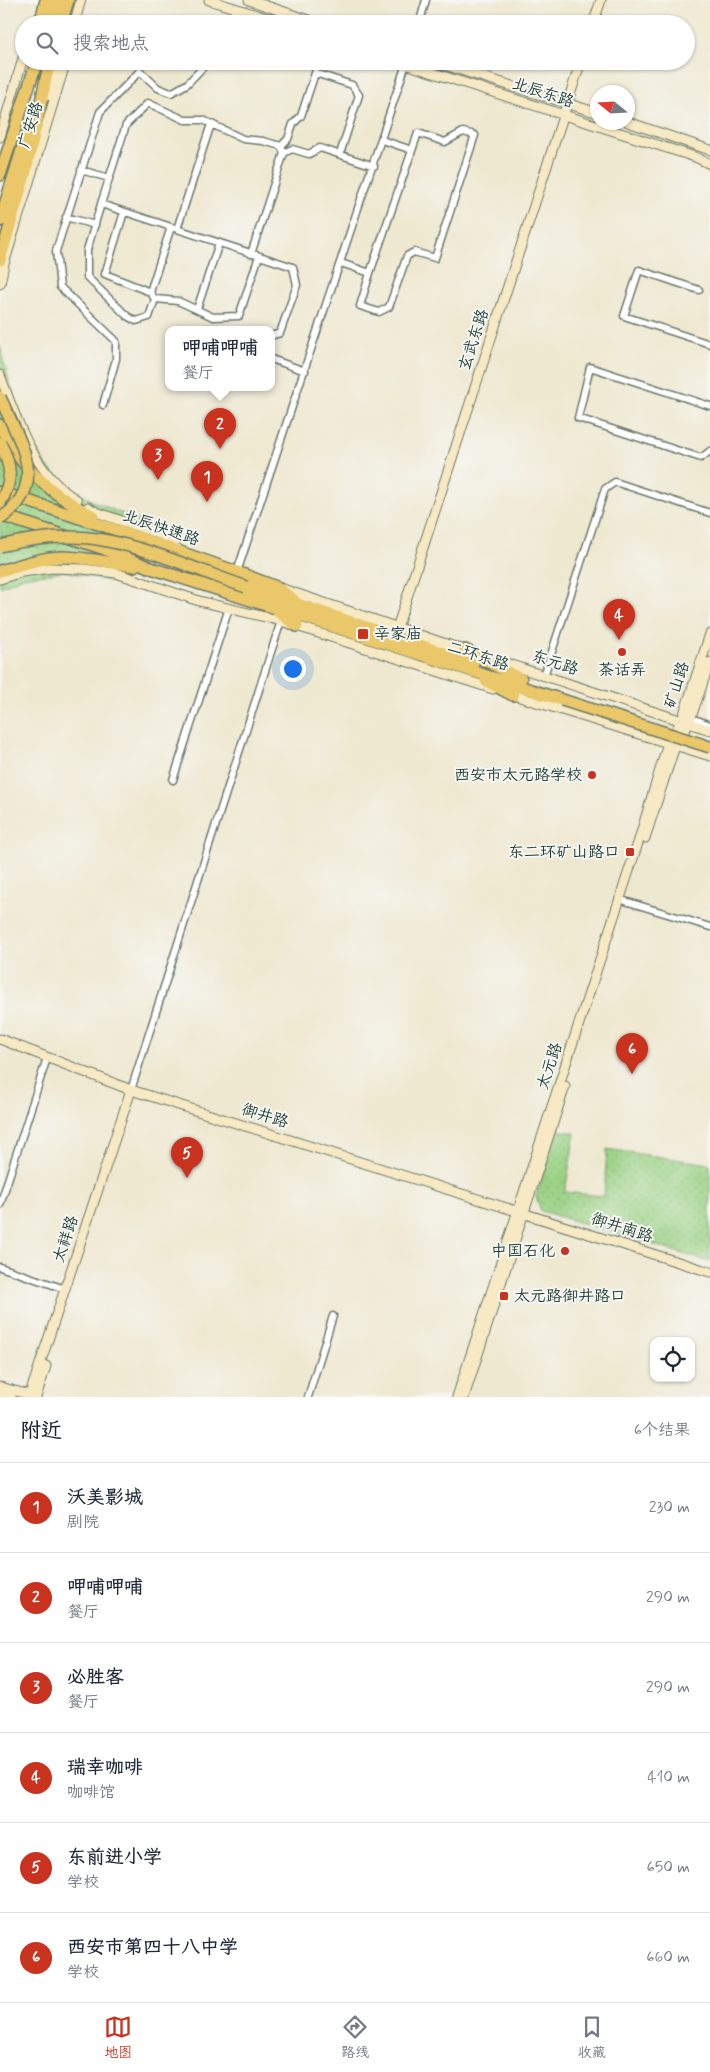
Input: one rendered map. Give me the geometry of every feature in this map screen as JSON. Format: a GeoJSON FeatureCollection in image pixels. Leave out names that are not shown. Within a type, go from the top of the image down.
{"type":"FeatureCollection","features":[{"type":"Feature","properties":{"kind":"highway"},"geometry":{"type":"LineString","coordinates":[[44,0],[49,15]]}},
{"type":"Feature","properties":{"kind":"highway"},"geometry":{"type":"LineString","coordinates":[[54,15],[57,0]]}},
{"type":"Feature","properties":{"kind":"highway"},"geometry":{"type":"LineString","coordinates":[[58,15],[68,0]]}},
{"type":"Feature","properties":{"kind":"highway"},"geometry":{"type":"LineString","coordinates":[[16,124],[28,70]]}},
{"type":"Feature","properties":{"kind":"highway"},"geometry":{"type":"LineString","coordinates":[[0,175],[34,70]]}},
{"type":"Feature","properties":{"kind":"highway"},"geometry":{"type":"LineString","coordinates":[[0,222],[50,70]]}},
{"type":"Feature","properties":{"kind":"highway"},"geometry":{"type":"LineString","coordinates":[[0,260],[26,171],[51,70]]}},
{"type":"Feature","properties":{"kind":"highway"},"geometry":{"type":"LineString","coordinates":[[0,397],[21,442],[28,461],[29,473],[23,495],[16,506],[0,519]]}},
{"type":"Feature","properties":{"kind":"highway"},"geometry":{"type":"LineString","coordinates":[[0,425],[24,464],[49,488],[73,506],[123,532]]}},
{"type":"Feature","properties":{"kind":"highway"},"geometry":{"type":"LineString","coordinates":[[0,443],[8,457],[10,478],[8,490],[0,503]]}},
{"type":"Feature","properties":{"kind":"highway","name":"北辰快速路"},"geometry":{"type":"LineString","coordinates":[[0,492],[237,572],[276,587],[306,608]]}},
{"type":"Feature","properties":{"kind":"highway"},"geometry":{"type":"LineString","coordinates":[[0,515],[102,548],[151,568]]}},
{"type":"Feature","properties":{"kind":"highway"},"geometry":{"type":"LineString","coordinates":[[0,546],[16,542],[61,537],[103,540],[143,551],[306,608],[521,679],[564,696]]}},
{"type":"Feature","properties":{"kind":"highway"},"geometry":{"type":"LineString","coordinates":[[0,571],[35,561],[59,557],[151,568]]}},
{"type":"Feature","properties":{"kind":"highway","name":"二环东路"},"geometry":{"type":"LineString","coordinates":[[151,568],[458,666],[710,739]]}},
{"type":"Feature","properties":{"kind":"highway"},"geometry":{"type":"LineString","coordinates":[[268,606],[297,626]]}},
{"type":"Feature","properties":{"kind":"highway"},"geometry":{"type":"LineString","coordinates":[[465,650],[521,679]]}},
{"type":"Feature","properties":{"kind":"highway"},"geometry":{"type":"LineString","coordinates":[[458,666],[513,695]]}},
{"type":"Feature","properties":{"kind":"highway","name":"二环东路"},"geometry":{"type":"LineString","coordinates":[[564,696],[710,747]]}},
{"type":"Feature","properties":{"kind":"main road"},"geometry":{"type":"LineString","coordinates":[[38,15],[44,0]]}},
{"type":"Feature","properties":{"kind":"main road"},"geometry":{"type":"LineString","coordinates":[[77,15],[81,0]]}},
{"type":"Feature","properties":{"kind":"main road"},"geometry":{"type":"LineString","coordinates":[[209,0],[257,15]]}},
{"type":"Feature","properties":{"kind":"main road"},"geometry":{"type":"LineString","coordinates":[[249,0],[293,15]]}},
{"type":"Feature","properties":{"kind":"main road"},"geometry":{"type":"LineString","coordinates":[[596,15],[601,0]]}},
{"type":"Feature","properties":{"kind":"main road","name":"广安路"},"geometry":{"type":"LineString","coordinates":[[0,137],[20,70]]}},
{"type":"Feature","properties":{"kind":"main road","name":"广安路"},"geometry":{"type":"LineString","coordinates":[[0,284],[4,264],[63,70]]}},
{"type":"Feature","properties":{"kind":"main road","name":"北辰东路"},"geometry":{"type":"LineString","coordinates":[[428,70],[695,157],[710,164]]}},
{"type":"Feature","properties":{"kind":"main road","name":"北辰东路"},"geometry":{"type":"LineString","coordinates":[[461,70],[590,110]]}},
{"type":"Feature","properties":{"kind":"main road","name":"玄武东路"},"geometry":{"type":"LineString","coordinates":[[397,628],[577,70]]}},
{"type":"Feature","properties":{"kind":"main road"},"geometry":{"type":"LineString","coordinates":[[635,124],[710,150]]}},
{"type":"Feature","properties":{"kind":"main road"},"geometry":{"type":"LineString","coordinates":[[0,375],[15,416],[31,448],[45,471],[58,486],[70,497],[96,512],[162,535],[183,553]]}},
{"type":"Feature","properties":{"kind":"main road"},"geometry":{"type":"LineString","coordinates":[[0,579],[22,572],[52,568],[116,573],[199,601],[281,621],[710,756]]}},
{"type":"Feature","properties":{"kind":"main road","name":"东元路"},"geometry":{"type":"LineString","coordinates":[[276,587],[710,730]]}},
{"type":"Feature","properties":{"kind":"main road","name":"矿山路"},"geometry":{"type":"LineString","coordinates":[[686,722],[710,634]]}},
{"type":"Feature","properties":{"kind":"main road","name":"矿山路"},"geometry":{"type":"LineString","coordinates":[[672,744],[686,722],[710,662]]}},
{"type":"Feature","properties":{"kind":"main road","name":"太元路"},"geometry":{"type":"LineString","coordinates":[[457,1397],[625,900],[672,744]]}},
{"type":"Feature","properties":{"kind":"main road","name":"太元路"},"geometry":{"type":"LineString","coordinates":[[464,1397],[638,843],[672,744]]}},
{"type":"Feature","properties":{"kind":"main road","name":"御井路"},"geometry":{"type":"LineString","coordinates":[[0,1039],[133,1090],[521,1212]]}},
{"type":"Feature","properties":{"kind":"main road","name":"太祥路"},"geometry":{"type":"LineString","coordinates":[[34,1397],[65,1289],[133,1090]]}},
{"type":"Feature","properties":{"kind":"main road","name":"太祥路"},"geometry":{"type":"LineString","coordinates":[[34,1397],[133,1090]]}},
{"type":"Feature","properties":{"kind":"main road","name":"御井南路"},"geometry":{"type":"LineString","coordinates":[[521,1212],[710,1272]]}},
{"type":"Feature","properties":{"kind":"main road"},"geometry":{"type":"LineString","coordinates":[[0,1387],[34,1397]]}},
{"type":"Feature","properties":{"kind":"main road"},"geometry":{"type":"LineString","coordinates":[[0,1394],[12,1397]]}},
{"type":"Feature","properties":{"kind":"street"},"geometry":{"type":"LineString","coordinates":[[422,15],[426,0]]}},
{"type":"Feature","properties":{"kind":"street"},"geometry":{"type":"LineString","coordinates":[[233,15],[236,8]]}},
{"type":"Feature","properties":{"kind":"street"},"geometry":{"type":"LineString","coordinates":[[104,405],[116,359],[116,341],[60,287],[56,250],[100,112],[140,71],[158,88],[171,93],[187,84],[200,70]]}},
{"type":"Feature","properties":{"kind":"street"},"geometry":{"type":"LineString","coordinates":[[281,146],[288,139],[293,124],[301,116],[316,70]]}},
{"type":"Feature","properties":{"kind":"street"},"geometry":{"type":"LineString","coordinates":[[237,572],[405,70]]}},
{"type":"Feature","properties":{"kind":"street"},"geometry":{"type":"LineString","coordinates":[[315,73],[352,85],[359,95],[340,154]]}},
{"type":"Feature","properties":{"kind":"street"},"geometry":{"type":"LineString","coordinates":[[156,299],[149,317],[136,321],[127,316],[87,277],[87,250],[126,125],[148,103],[185,120],[203,120],[243,139],[281,146]]}},
{"type":"Feature","properties":{"kind":"street"},"geometry":{"type":"LineString","coordinates":[[150,292],[211,124]]}},
{"type":"Feature","properties":{"kind":"street"},"geometry":{"type":"LineString","coordinates":[[462,132],[475,135],[435,258],[414,252],[407,256],[389,306],[379,312],[360,306],[370,273],[418,133],[445,142],[462,132]]}},
{"type":"Feature","properties":{"kind":"street"},"geometry":{"type":"LineString","coordinates":[[288,139],[292,149]]}},
{"type":"Feature","properties":{"kind":"street"},"geometry":{"type":"LineString","coordinates":[[382,140],[412,150]]}},
{"type":"Feature","properties":{"kind":"street"},"geometry":{"type":"LineString","coordinates":[[251,254],[284,153],[281,146]]}},
{"type":"Feature","properties":{"kind":"street"},"geometry":{"type":"LineString","coordinates":[[284,153],[292,149],[309,154],[320,148],[374,166]]}},
{"type":"Feature","properties":{"kind":"street"},"geometry":{"type":"LineString","coordinates":[[81,170],[109,178]]}},
{"type":"Feature","properties":{"kind":"street"},"geometry":{"type":"LineString","coordinates":[[101,204],[293,267],[296,285],[280,333],[275,335]]}},
{"type":"Feature","properties":{"kind":"street"},"geometry":{"type":"LineString","coordinates":[[124,212],[104,274],[150,292],[156,299],[178,301],[213,317],[239,316],[259,256]]}},
{"type":"Feature","properties":{"kind":"street"},"geometry":{"type":"LineString","coordinates":[[66,217],[95,225]]}},
{"type":"Feature","properties":{"kind":"street"},"geometry":{"type":"LineString","coordinates":[[197,309],[219,243]]}},
{"type":"Feature","properties":{"kind":"street"},"geometry":{"type":"LineString","coordinates":[[341,263],[370,273]]}},
{"type":"Feature","properties":{"kind":"street"},"geometry":{"type":"LineString","coordinates":[[699,290],[639,270],[624,316],[710,344]]}},
{"type":"Feature","properties":{"kind":"street"},"geometry":{"type":"LineString","coordinates":[[275,360],[305,370]]}},
{"type":"Feature","properties":{"kind":"street"},"geometry":{"type":"LineString","coordinates":[[710,406],[590,367],[578,418],[701,458],[710,451]]}},
{"type":"Feature","properties":{"kind":"street"},"geometry":{"type":"LineString","coordinates":[[544,676],[605,489],[615,482],[710,513]]}},
{"type":"Feature","properties":{"kind":"street"},"geometry":{"type":"LineString","coordinates":[[173,780],[229,608]]}},
{"type":"Feature","properties":{"kind":"street"},"geometry":{"type":"LineString","coordinates":[[133,1090],[281,621]]}},
{"type":"Feature","properties":{"kind":"street"},"geometry":{"type":"LineString","coordinates":[[686,722],[697,720],[710,725]]}},
{"type":"Feature","properties":{"kind":"street"},"geometry":{"type":"LineString","coordinates":[[625,900],[710,927]]}},
{"type":"Feature","properties":{"kind":"street"},"geometry":{"type":"LineString","coordinates":[[0,1204],[47,1058]]}},
{"type":"Feature","properties":{"kind":"street"},"geometry":{"type":"LineString","coordinates":[[0,1266],[65,1289]]}},
{"type":"Feature","properties":{"kind":"street"},"geometry":{"type":"LineString","coordinates":[[308,1397],[334,1316]]}},
{"type":"Feature","properties":{"kind":"green space"},"geometry":{"type":"Polygon","coordinates":[[[0,346],[20,413],[43,461],[61,480],[82,495],[138,520],[116,583],[65,571],[24,577],[0,587],[0,346]]]}},
{"type":"Feature","properties":{"kind":"green space"},"geometry":{"type":"Polygon","coordinates":[[[557,1130],[575,1133],[565,1192],[604,1196],[607,1149],[710,1164],[710,1262],[541,1211],[536,1196],[557,1130]]]}},
{"type":"Feature","properties":{"kind":"place","name":"呷哺呷哺"},"geometry":{"type":"Point","coordinates":[220,449]}},
{"type":"Feature","properties":{"kind":"place","name":"必胜客"},"geometry":{"type":"Point","coordinates":[158,480]}},
{"type":"Feature","properties":{"kind":"place","name":"沃美影城"},"geometry":{"type":"Point","coordinates":[207,502]}},
{"type":"Feature","properties":{"kind":"place","name":"辛家庙"},"geometry":{"type":"Point","coordinates":[363,634]}},
{"type":"Feature","properties":{"kind":"place","name":"瑞幸咖啡"},"geometry":{"type":"Point","coordinates":[619,640]}},
{"type":"Feature","properties":{"kind":"place","name":"茶话弄"},"geometry":{"type":"Point","coordinates":[622,652]}},
{"type":"Feature","properties":{"kind":"place","name":"西安市太元路学校"},"geometry":{"type":"Point","coordinates":[592,775]}},
{"type":"Feature","properties":{"kind":"place","name":"东二环矿山路口"},"geometry":{"type":"Point","coordinates":[630,852]}},
{"type":"Feature","properties":{"kind":"place","name":"西安市第四十八中学"},"geometry":{"type":"Point","coordinates":[632,1074]}},
{"type":"Feature","properties":{"kind":"place","name":"东前进小学"},"geometry":{"type":"Point","coordinates":[187,1178]}},
{"type":"Feature","properties":{"kind":"place","name":"中国石化"},"geometry":{"type":"Point","coordinates":[565,1251]}},
{"type":"Feature","properties":{"kind":"place","name":"太元路御井路口"},"geometry":{"type":"Point","coordinates":[504,1296]}}]}
